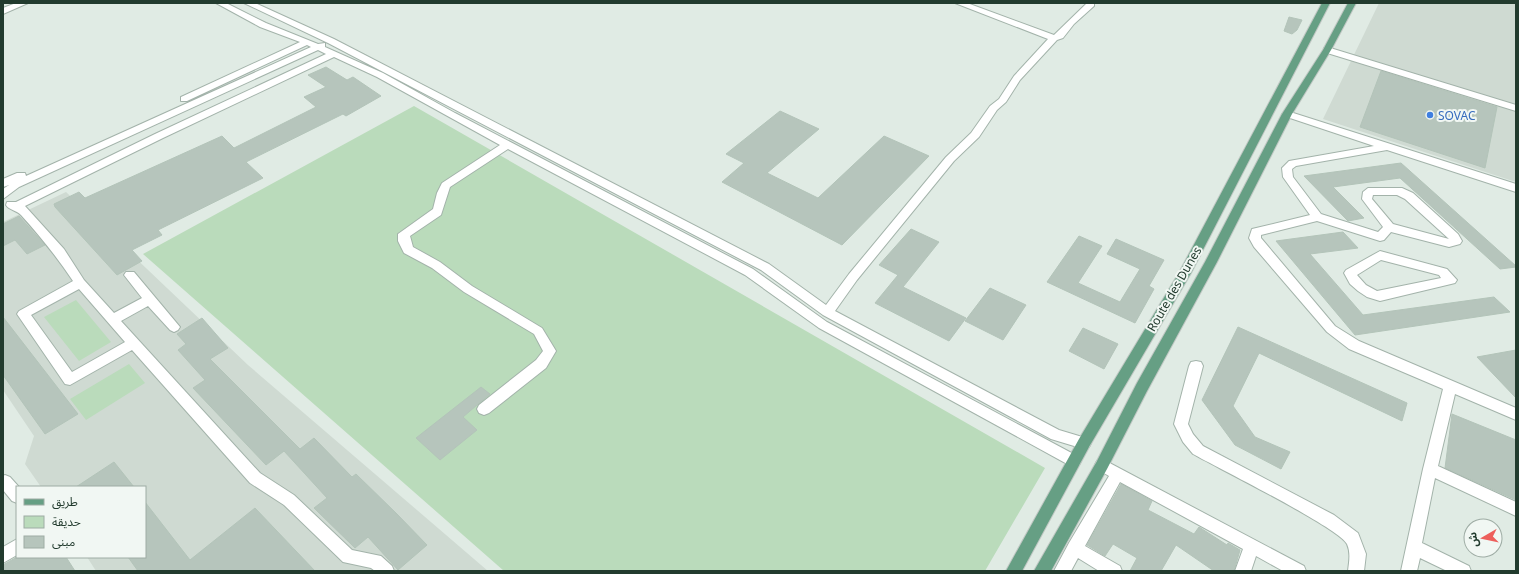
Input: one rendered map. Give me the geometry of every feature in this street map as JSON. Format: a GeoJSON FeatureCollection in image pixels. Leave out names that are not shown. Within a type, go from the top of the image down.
{"type":"FeatureCollection","features":[{"type":"Feature","properties":{"kind":"main road","name":"Route des Dunes"},"geometry":{"type":"LineString","coordinates":[[1014,571],[1084,443],[1185,273],[1326,3]]}},
{"type":"Feature","properties":{"kind":"main road","name":"Route des Dunes"},"geometry":{"type":"LineString","coordinates":[[1042,571],[1102,465],[1142,387],[1215,255],[1288,114],[1327,50],[1352,3]]}},
{"type":"Feature","properties":{"kind":"street"},"geometry":{"type":"LineString","coordinates":[[3,4],[7,3]]}},
{"type":"Feature","properties":{"kind":"street"},"geometry":{"type":"LineString","coordinates":[[3,11],[24,3]]}},
{"type":"Feature","properties":{"kind":"street"},"geometry":{"type":"LineString","coordinates":[[220,3],[263,25],[307,42],[380,75],[749,272],[823,325],[1074,461]]}},
{"type":"Feature","properties":{"kind":"street"},"geometry":{"type":"LineString","coordinates":[[248,3],[331,41],[765,267],[827,312],[1056,435],[1084,443]]}},
{"type":"Feature","properties":{"kind":"street"},"geometry":{"type":"LineString","coordinates":[[959,3],[1054,38]]}},
{"type":"Feature","properties":{"kind":"street"},"geometry":{"type":"LineString","coordinates":[[827,312],[853,277],[950,159],[975,135],[993,108],[1003,100],[1004,96],[1054,38],[1060,36],[1071,22],[1091,4]]}},
{"type":"Feature","properties":{"kind":"street"},"geometry":{"type":"LineString","coordinates":[[3,196],[15,185],[331,41]]}},
{"type":"Feature","properties":{"kind":"street"},"geometry":{"type":"LineString","coordinates":[[3,183],[307,42]]}},
{"type":"Feature","properties":{"kind":"street"},"geometry":{"type":"LineString","coordinates":[[1327,50],[1516,108]]}},
{"type":"Feature","properties":{"kind":"street"},"geometry":{"type":"LineString","coordinates":[[10,208],[334,54]]}},
{"type":"Feature","properties":{"kind":"street"},"geometry":{"type":"LineString","coordinates":[[1288,114],[1516,188]]}},
{"type":"Feature","properties":{"kind":"street"},"geometry":{"type":"LineString","coordinates":[[484,409],[540,364],[550,351],[538,331],[468,289],[436,265],[408,250],[404,241],[404,234],[437,212],[440,205],[441,192],[446,185],[508,144]]}},
{"type":"Feature","properties":{"kind":"street"},"geometry":{"type":"LineString","coordinates":[[1317,217],[1288,177],[1287,168],[1293,162],[1387,147]]}},
{"type":"Feature","properties":{"kind":"street"},"geometry":{"type":"LineString","coordinates":[[1398,191],[1410,196],[1454,236],[1456,241],[1449,243],[1389,227],[1367,199],[1368,192],[1398,191]]}},
{"type":"Feature","properties":{"kind":"street"},"geometry":{"type":"LineString","coordinates":[[3,196],[9,197],[12,200],[10,208]]}},
{"type":"Feature","properties":{"kind":"street"},"geometry":{"type":"LineString","coordinates":[[10,208],[23,210],[52,242],[80,283],[114,319],[255,478],[289,500],[348,557],[375,561],[386,571]]}},
{"type":"Feature","properties":{"kind":"street"},"geometry":{"type":"LineString","coordinates":[[1380,237],[1317,217],[1256,232],[1255,238],[1258,244],[1331,328],[1354,344],[1516,414]]}},
{"type":"Feature","properties":{"kind":"street"},"geometry":{"type":"LineString","coordinates":[[1380,255],[1380,237],[1389,227]]}},
{"type":"Feature","properties":{"kind":"street"},"geometry":{"type":"LineString","coordinates":[[1380,255],[1443,272],[1451,280],[1380,296],[1372,296],[1353,279],[1350,273],[1380,255]]}},
{"type":"Feature","properties":{"kind":"street"},"geometry":{"type":"LineString","coordinates":[[130,276],[174,327]]}},
{"type":"Feature","properties":{"kind":"street"},"geometry":{"type":"LineString","coordinates":[[80,283],[23,314],[70,380],[134,343]]}},
{"type":"Feature","properties":{"kind":"street"},"geometry":{"type":"LineString","coordinates":[[114,319],[150,299]]}},
{"type":"Feature","properties":{"kind":"street"},"geometry":{"type":"LineString","coordinates":[[1196,366],[1181,424],[1188,438],[1198,450],[1329,520],[1353,538],[1358,554],[1356,571]]}},
{"type":"Feature","properties":{"kind":"street"},"geometry":{"type":"LineString","coordinates":[[1409,571],[1430,469],[1450,386]]}},
{"type":"Feature","properties":{"kind":"street"},"geometry":{"type":"LineString","coordinates":[[1102,465],[1298,571]]}},
{"type":"Feature","properties":{"kind":"street"},"geometry":{"type":"LineString","coordinates":[[1430,469],[1516,509]]}},
{"type":"Feature","properties":{"kind":"street"},"geometry":{"type":"LineString","coordinates":[[1062,571],[1118,473]]}},
{"type":"Feature","properties":{"kind":"street"},"geometry":{"type":"LineString","coordinates":[[6,482],[16,495]]}},
{"type":"Feature","properties":{"kind":"street"},"geometry":{"type":"LineString","coordinates":[[1243,571],[1252,546]]}},
{"type":"Feature","properties":{"kind":"street"},"geometry":{"type":"LineString","coordinates":[[3,556],[16,547]]}},
{"type":"Feature","properties":{"kind":"street"},"geometry":{"type":"LineString","coordinates":[[1414,547],[1463,571]]}},
{"type":"Feature","properties":{"kind":"street"},"geometry":{"type":"LineString","coordinates":[[1074,548],[1114,571]]}},
{"type":"Feature","properties":{"kind":"shaded area"},"geometry":{"type":"Polygon","coordinates":[[[1379,3],[1516,3],[1516,182],[1323,119],[1379,3]]]}},
{"type":"Feature","properties":{"kind":"shaded area"},"geometry":{"type":"Polygon","coordinates":[[[66,192],[248,365],[488,571],[96,571],[88,558],[146,558],[146,486],[40,486],[25,464],[34,436],[3,390],[3,222],[66,192]]]}},
{"type":"Feature","properties":{"kind":"green space"},"geometry":{"type":"Polygon","coordinates":[[[414,106],[1045,468],[985,571],[504,571],[143,254],[414,106]]]}},
{"type":"Feature","properties":{"kind":"green space"},"geometry":{"type":"Polygon","coordinates":[[[76,300],[111,342],[79,361],[44,317],[76,300]]]}},
{"type":"Feature","properties":{"kind":"green space"},"geometry":{"type":"Polygon","coordinates":[[[129,364],[145,383],[86,420],[70,399],[129,364]]]}},
{"type":"Feature","properties":{"kind":"building"},"geometry":{"type":"Polygon","coordinates":[[[1289,17],[1302,20],[1297,30],[1292,34],[1284,31],[1289,17]]]}},
{"type":"Feature","properties":{"kind":"building"},"geometry":{"type":"Polygon","coordinates":[[[326,67],[347,80],[353,77],[381,96],[346,116],[343,114],[246,162],[263,178],[158,230],[162,235],[132,250],[142,261],[117,275],[55,207],[54,204],[79,192],[85,198],[222,136],[234,148],[316,107],[304,97],[326,87],[308,75],[326,67]]]}},
{"type":"Feature","properties":{"kind":"building","name":"SOVAC"},"geometry":{"type":"Polygon","coordinates":[[[1381,71],[1497,107],[1485,168],[1360,127],[1381,71]]]}},
{"type":"Feature","properties":{"kind":"building"},"geometry":{"type":"Polygon","coordinates":[[[780,111],[819,129],[767,173],[818,198],[884,136],[929,156],[842,245],[722,182],[744,163],[726,154],[780,111]]]}},
{"type":"Feature","properties":{"kind":"building"},"geometry":{"type":"Polygon","coordinates":[[[1401,163],[1516,267],[1500,269],[1400,178],[1333,187],[1364,218],[1348,221],[1304,176],[1401,163]]]}},
{"type":"Feature","properties":{"kind":"building"},"geometry":{"type":"Polygon","coordinates":[[[19,216],[45,245],[27,254],[15,240],[3,246],[3,224],[19,216]]]}},
{"type":"Feature","properties":{"kind":"building"},"geometry":{"type":"Polygon","coordinates":[[[911,229],[939,242],[903,287],[966,318],[949,341],[875,303],[898,275],[879,265],[911,229]]]}},
{"type":"Feature","properties":{"kind":"building"},"geometry":{"type":"Polygon","coordinates":[[[1343,232],[1358,248],[1310,254],[1363,315],[1494,297],[1510,312],[1355,335],[1276,241],[1343,232]]]}},
{"type":"Feature","properties":{"kind":"building"},"geometry":{"type":"Polygon","coordinates":[[[1079,236],[1102,246],[1078,283],[1120,302],[1140,269],[1107,254],[1116,239],[1164,260],[1149,286],[1154,289],[1135,323],[1047,282],[1079,236]]]}},
{"type":"Feature","properties":{"kind":"building"},"geometry":{"type":"Polygon","coordinates":[[[990,288],[1026,305],[1003,340],[965,321],[990,288]]]}},
{"type":"Feature","properties":{"kind":"building"},"geometry":{"type":"Polygon","coordinates":[[[3,317],[78,414],[45,434],[3,375],[3,317]]]}},
{"type":"Feature","properties":{"kind":"building"},"geometry":{"type":"Polygon","coordinates":[[[202,318],[228,348],[210,359],[300,449],[314,438],[352,477],[356,474],[427,545],[398,570],[368,537],[355,548],[314,508],[327,498],[284,451],[266,465],[193,388],[205,380],[178,350],[186,344],[177,334],[202,318]]]}},
{"type":"Feature","properties":{"kind":"building"},"geometry":{"type":"Polygon","coordinates":[[[1238,327],[1407,403],[1402,421],[1259,353],[1233,406],[1255,437],[1290,452],[1281,469],[1235,445],[1202,400],[1238,327]]]}},
{"type":"Feature","properties":{"kind":"building"},"geometry":{"type":"Polygon","coordinates":[[[1083,328],[1118,344],[1104,369],[1069,351],[1083,328]]]}},
{"type":"Feature","properties":{"kind":"building"},"geometry":{"type":"Polygon","coordinates":[[[1516,350],[1516,398],[1477,357],[1516,350]]]}},
{"type":"Feature","properties":{"kind":"building"},"geometry":{"type":"Polygon","coordinates":[[[481,387],[490,394],[463,417],[477,430],[440,460],[416,438],[481,387]]]}},
{"type":"Feature","properties":{"kind":"building"},"geometry":{"type":"Polygon","coordinates":[[[1452,414],[1516,440],[1516,500],[1445,468],[1452,414]]]}},
{"type":"Feature","properties":{"kind":"building"},"geometry":{"type":"Polygon","coordinates":[[[114,462],[133,486],[78,486],[114,462]]]}},
{"type":"Feature","properties":{"kind":"building"},"geometry":{"type":"Polygon","coordinates":[[[1121,484],[1152,501],[1148,510],[1194,534],[1199,527],[1227,545],[1228,543],[1240,550],[1234,571],[1214,571],[1176,545],[1161,571],[1130,571],[1137,558],[1113,544],[1105,556],[1087,545],[1121,484]]]}},
{"type":"Feature","properties":{"kind":"building"},"geometry":{"type":"Polygon","coordinates":[[[146,503],[190,560],[255,508],[315,571],[138,571],[129,558],[146,558],[146,503]]]}},
{"type":"Feature","properties":{"kind":"building"},"geometry":{"type":"Polygon","coordinates":[[[16,558],[67,558],[75,571],[3,571],[3,565],[16,558]]]}},
{"type":"Feature","properties":{"kind":"place","name":"SOVAC"},"geometry":{"type":"Point","coordinates":[1430,115]}}]}
